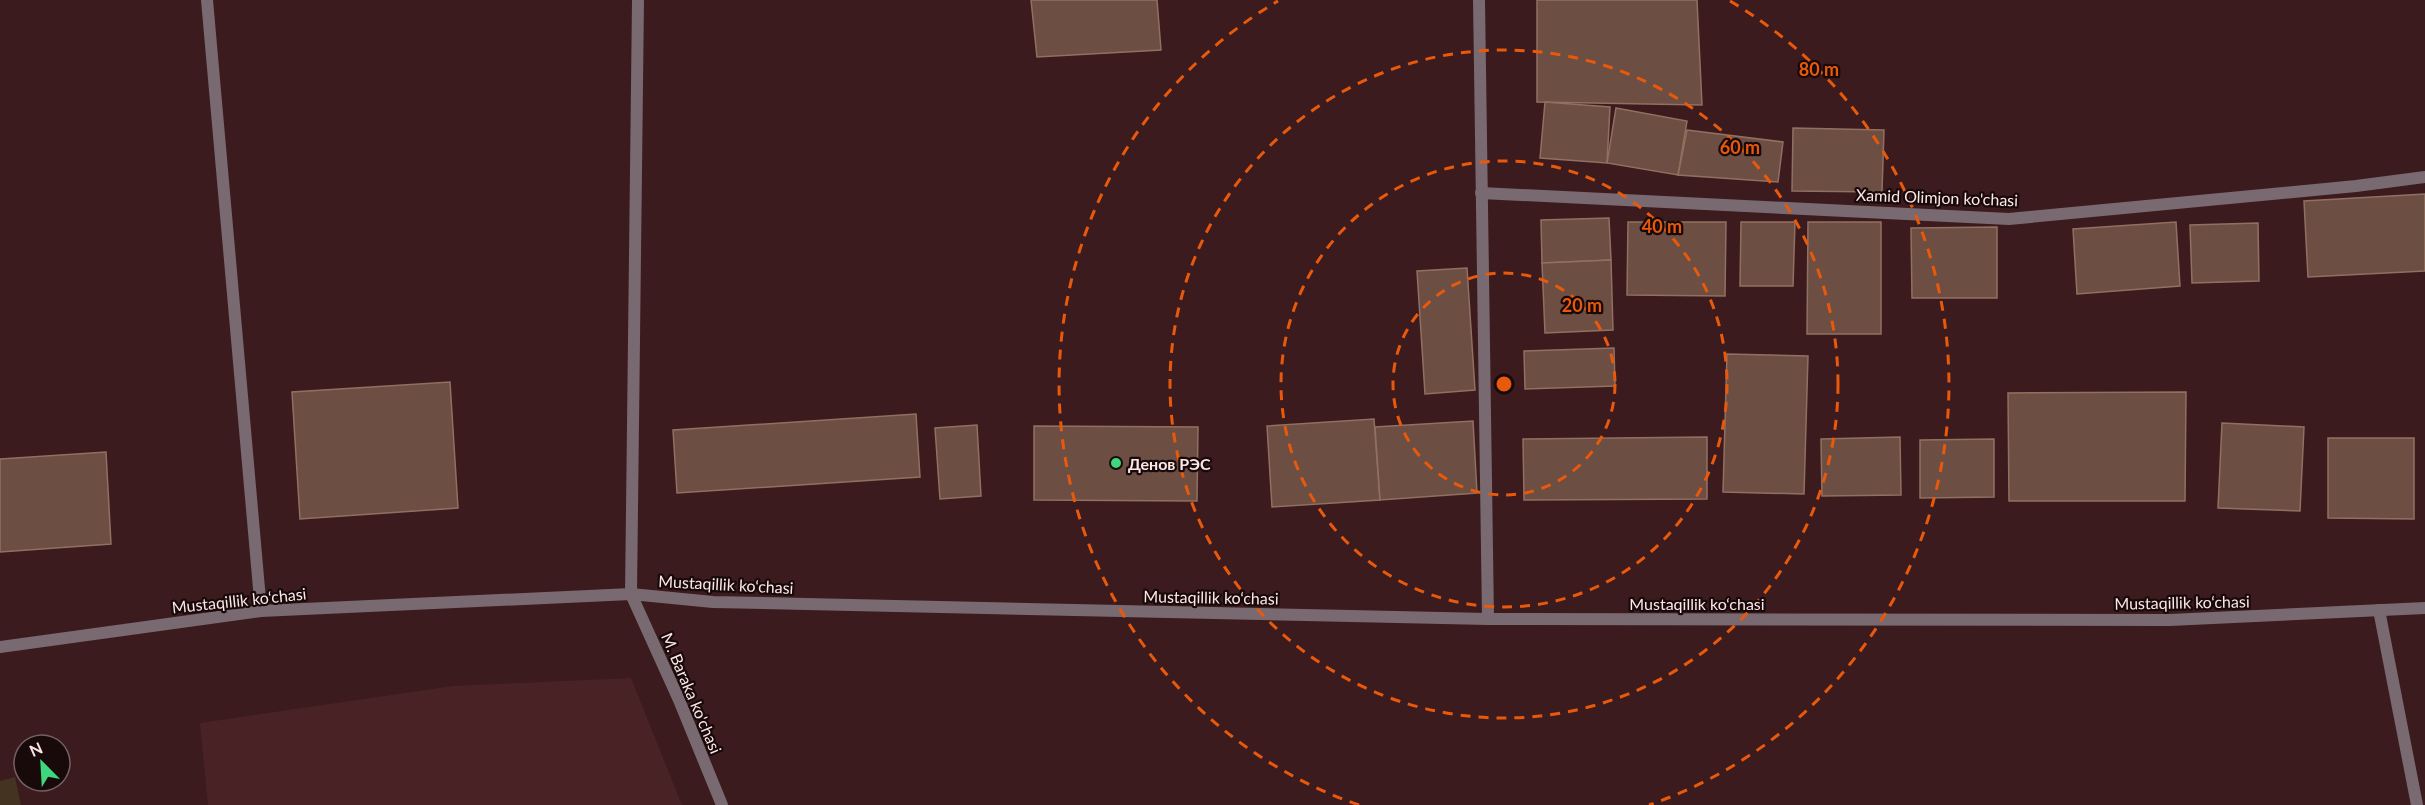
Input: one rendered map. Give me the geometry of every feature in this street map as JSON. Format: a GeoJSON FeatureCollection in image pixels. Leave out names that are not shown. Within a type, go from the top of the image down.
{"type":"FeatureCollection","features":[{"type":"Feature","properties":{"kind":"street"},"geometry":{"type":"LineString","coordinates":[[207,0],[261,611]]}},
{"type":"Feature","properties":{"kind":"street"},"geometry":{"type":"LineString","coordinates":[[631,594],[638,0]]}},
{"type":"Feature","properties":{"kind":"street"},"geometry":{"type":"LineString","coordinates":[[1479,0],[1488,619]]}},
{"type":"Feature","properties":{"kind":"street","name":"Xamid Olimjon ko'chasi"},"geometry":{"type":"LineString","coordinates":[[1481,193],[2009,219],[2356,186],[2425,177]]}},
{"type":"Feature","properties":{"kind":"street","name":"Mustaqillik ko‘chasi"},"geometry":{"type":"LineString","coordinates":[[0,647],[261,611],[631,594],[713,602],[1488,619],[2170,620],[2425,608]]}},
{"type":"Feature","properties":{"kind":"street","name":"M. Baraka ko'chasi"},"geometry":{"type":"LineString","coordinates":[[631,594],[679,700],[722,805]]}},
{"type":"Feature","properties":{"kind":"street"},"geometry":{"type":"LineString","coordinates":[[2379,610],[2417,805]]}},
{"type":"Feature","properties":{"kind":"shaded area"},"geometry":{"type":"Polygon","coordinates":[[[631,678],[682,805],[208,805],[200,723],[453,686],[631,678]]]}},
{"type":"Feature","properties":{"kind":"shaded area"},"geometry":{"type":"Polygon","coordinates":[[[12,778],[12,793],[18,793],[21,805],[0,805],[0,781],[12,778]]]}},
{"type":"Feature","properties":{"kind":"building"},"geometry":{"type":"Polygon","coordinates":[[[1031,0],[1157,0],[1161,50],[1037,57],[1031,0]]]}},
{"type":"Feature","properties":{"kind":"building"},"geometry":{"type":"Polygon","coordinates":[[[1537,0],[1697,0],[1702,105],[1537,102],[1537,0]]]}},
{"type":"Feature","properties":{"kind":"building"},"geometry":{"type":"Polygon","coordinates":[[[1545,102],[1610,107],[1607,163],[1540,158],[1545,102]]]}},
{"type":"Feature","properties":{"kind":"building"},"geometry":{"type":"Polygon","coordinates":[[[1616,108],[1687,121],[1678,175],[1607,163],[1616,108]]]}},
{"type":"Feature","properties":{"kind":"building"},"geometry":{"type":"Polygon","coordinates":[[[1793,128],[1884,130],[1882,192],[1792,191],[1793,128]]]}},
{"type":"Feature","properties":{"kind":"building"},"geometry":{"type":"Polygon","coordinates":[[[1687,130],[1783,142],[1778,182],[1678,175],[1687,130]]]}},
{"type":"Feature","properties":{"kind":"building"},"geometry":{"type":"Polygon","coordinates":[[[2425,194],[2425,271],[2308,277],[2304,201],[2425,194]]]}},
{"type":"Feature","properties":{"kind":"building"},"geometry":{"type":"Polygon","coordinates":[[[1609,218],[1611,260],[1542,263],[1541,220],[1609,218]]]}},
{"type":"Feature","properties":{"kind":"building"},"geometry":{"type":"Polygon","coordinates":[[[1628,222],[1726,222],[1725,296],[1627,295],[1628,222]]]}},
{"type":"Feature","properties":{"kind":"building"},"geometry":{"type":"Polygon","coordinates":[[[1741,222],[1795,222],[1793,286],[1740,286],[1741,222]]]}},
{"type":"Feature","properties":{"kind":"building"},"geometry":{"type":"Polygon","coordinates":[[[1808,222],[1881,222],[1881,334],[1807,334],[1808,222]]]}},
{"type":"Feature","properties":{"kind":"building"},"geometry":{"type":"Polygon","coordinates":[[[2176,222],[2180,286],[2077,294],[2073,229],[2176,222]]]}},
{"type":"Feature","properties":{"kind":"building"},"geometry":{"type":"Polygon","coordinates":[[[2258,223],[2259,281],[2192,283],[2190,225],[2258,223]]]}},
{"type":"Feature","properties":{"kind":"building"},"geometry":{"type":"Polygon","coordinates":[[[1997,227],[1997,298],[1912,298],[1911,228],[1997,227]]]}},
{"type":"Feature","properties":{"kind":"building"},"geometry":{"type":"Polygon","coordinates":[[[1611,260],[1613,330],[1545,333],[1542,263],[1611,260]]]}},
{"type":"Feature","properties":{"kind":"building"},"geometry":{"type":"Polygon","coordinates":[[[1467,268],[1475,390],[1425,394],[1417,271],[1467,268]]]}},
{"type":"Feature","properties":{"kind":"building"},"geometry":{"type":"Polygon","coordinates":[[[1614,348],[1615,386],[1525,389],[1524,351],[1614,348]]]}},
{"type":"Feature","properties":{"kind":"building"},"geometry":{"type":"Polygon","coordinates":[[[1727,354],[1808,356],[1804,494],[1723,492],[1727,354]]]}},
{"type":"Feature","properties":{"kind":"building"},"geometry":{"type":"Polygon","coordinates":[[[450,382],[458,508],[300,519],[292,392],[450,382]]]}},
{"type":"Feature","properties":{"kind":"building"},"geometry":{"type":"Polygon","coordinates":[[[2186,392],[2185,501],[2009,501],[2008,393],[2186,392]]]}},
{"type":"Feature","properties":{"kind":"building"},"geometry":{"type":"Polygon","coordinates":[[[916,414],[920,477],[677,493],[673,430],[916,414]]]}},
{"type":"Feature","properties":{"kind":"building"},"geometry":{"type":"Polygon","coordinates":[[[1374,419],[1380,500],[1272,507],[1267,426],[1374,419]]]}},
{"type":"Feature","properties":{"kind":"building"},"geometry":{"type":"Polygon","coordinates":[[[1473,421],[1477,493],[1380,500],[1375,427],[1473,421]]]}},
{"type":"Feature","properties":{"kind":"building"},"geometry":{"type":"Polygon","coordinates":[[[2222,423],[2304,427],[2300,511],[2218,508],[2222,423]]]}},
{"type":"Feature","properties":{"kind":"building"},"geometry":{"type":"Polygon","coordinates":[[[977,425],[981,496],[940,499],[935,428],[977,425]]]}},
{"type":"Feature","properties":{"kind":"building","name":"Денов РЭС"},"geometry":{"type":"Polygon","coordinates":[[[1034,426],[1198,427],[1197,501],[1034,500],[1034,426]]]}},
{"type":"Feature","properties":{"kind":"building"},"geometry":{"type":"Polygon","coordinates":[[[1707,437],[1707,499],[1524,500],[1523,439],[1707,437]]]}},
{"type":"Feature","properties":{"kind":"building"},"geometry":{"type":"Polygon","coordinates":[[[1900,437],[1901,495],[1822,496],[1821,439],[1900,437]]]}},
{"type":"Feature","properties":{"kind":"building"},"geometry":{"type":"Polygon","coordinates":[[[2328,438],[2414,438],[2414,519],[2328,518],[2328,438]]]}},
{"type":"Feature","properties":{"kind":"building"},"geometry":{"type":"Polygon","coordinates":[[[1994,439],[1994,497],[1920,498],[1920,440],[1994,439]]]}},
{"type":"Feature","properties":{"kind":"building"},"geometry":{"type":"Polygon","coordinates":[[[106,452],[111,544],[0,552],[0,459],[106,452]]]}},
{"type":"Feature","properties":{"kind":"place","name":"Денов РЭС"},"geometry":{"type":"Point","coordinates":[1116,463]}}]}
